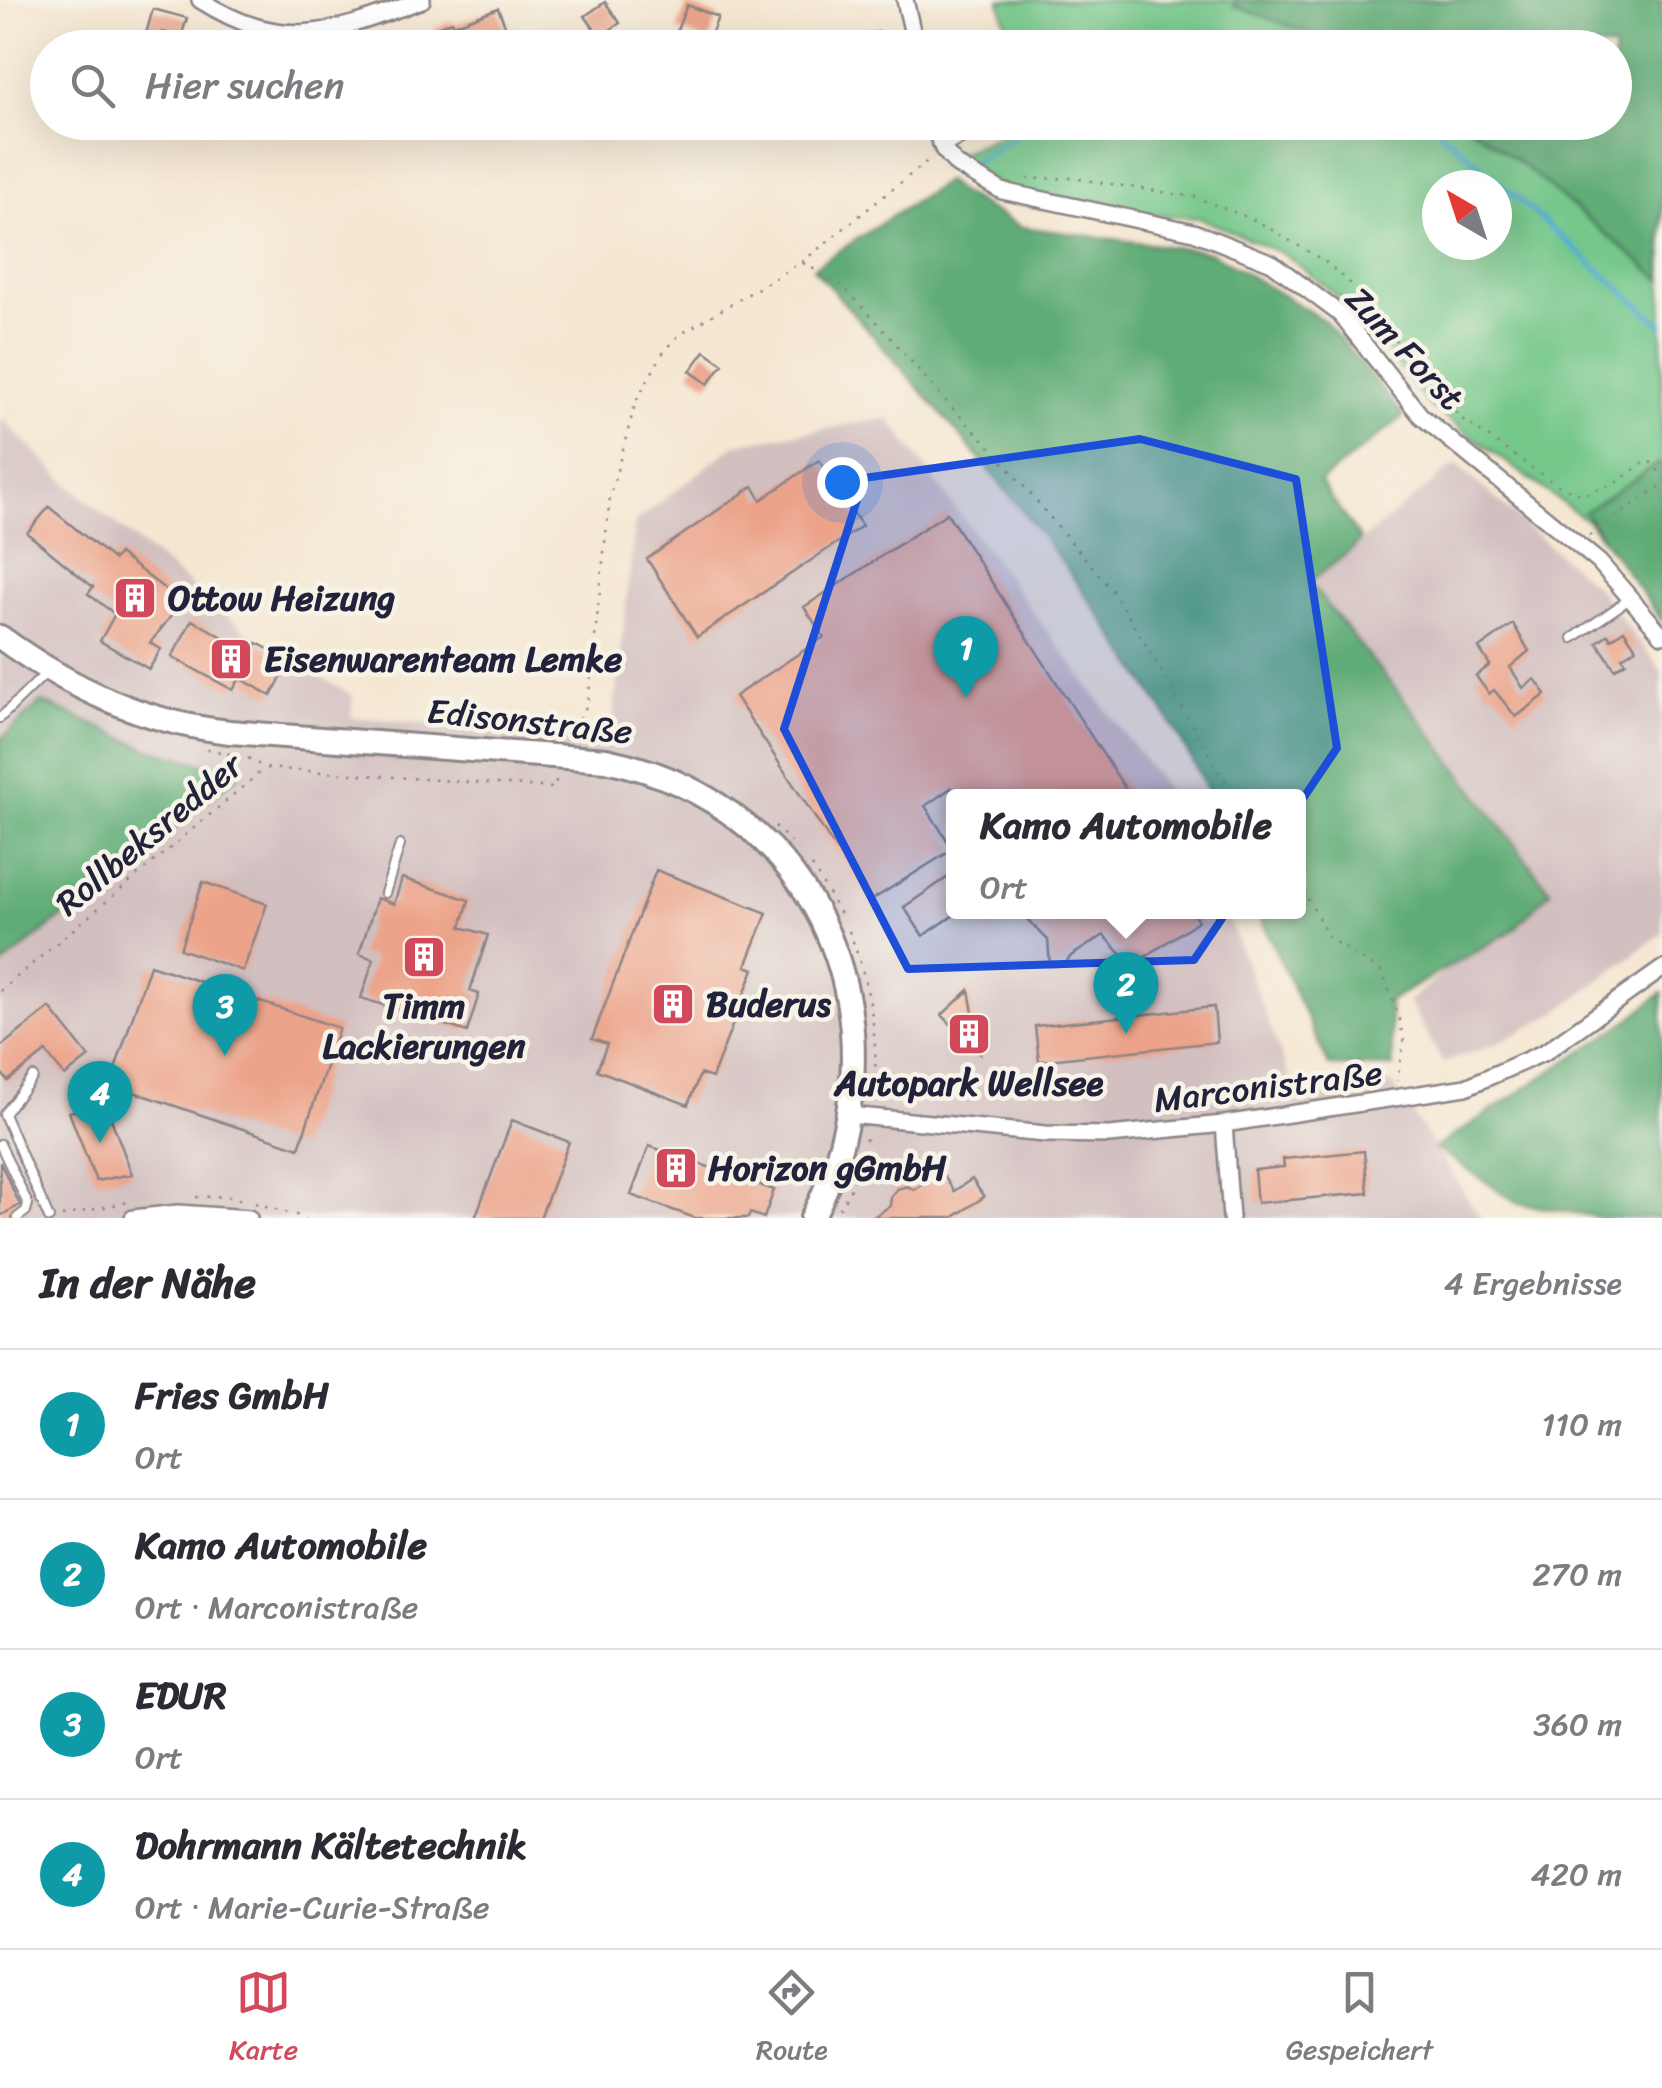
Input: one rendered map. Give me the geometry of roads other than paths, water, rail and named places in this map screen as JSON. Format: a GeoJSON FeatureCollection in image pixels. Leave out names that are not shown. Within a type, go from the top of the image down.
{"type":"FeatureCollection","features":[{"type":"Feature","properties":{"kind":"street"},"geometry":{"type":"LineString","coordinates":[[200,0],[231,20],[267,30]]}},
{"type":"Feature","properties":{"kind":"street"},"geometry":{"type":"LineString","coordinates":[[321,30],[350,27],[422,0]]}},
{"type":"Feature","properties":{"kind":"street"},"geometry":{"type":"LineString","coordinates":[[905,0],[912,30]]}},
{"type":"Feature","properties":{"kind":"street"},"geometry":{"type":"LineString","coordinates":[[939,140],[943,149]]}},
{"type":"Feature","properties":{"kind":"street","name":"Zum Forst"},"geometry":{"type":"LineString","coordinates":[[943,149],[973,176],[1002,191],[1194,232],[1272,263],[1340,314],[1421,416],[1599,562],[1662,635]]}},
{"type":"Feature","properties":{"kind":"street","name":"Edisonstraße"},"geometry":{"type":"LineString","coordinates":[[0,637],[48,670],[120,706],[208,730],[566,756],[640,767],[692,788],[744,822],[792,870],[830,933],[845,978],[860,1117],[812,1218]]}},
{"type":"Feature","properties":{"kind":"street","name":"Marconistraße"},"geometry":{"type":"LineString","coordinates":[[860,1117],[1109,1136],[1224,1124],[1466,1087],[1546,1052],[1662,970]]}},
{"type":"Feature","properties":{"kind":"street"},"geometry":{"type":"LineString","coordinates":[[1224,1124],[1231,1218]]}},
{"type":"Feature","properties":{"kind":"street"},"geometry":{"type":"LineString","coordinates":[[133,1218],[178,1212],[249,1218]]}},
{"type":"Feature","properties":{"kind":"lane"},"geometry":{"type":"LineString","coordinates":[[943,149],[960,140]]}},
{"type":"Feature","properties":{"kind":"lane"},"geometry":{"type":"LineString","coordinates":[[1573,638],[1632,598]]}},
{"type":"Feature","properties":{"kind":"lane"},"geometry":{"type":"LineString","coordinates":[[0,718],[48,670]]}},
{"type":"Feature","properties":{"kind":"lane"},"geometry":{"type":"LineString","coordinates":[[384,893],[400,845]]}},
{"type":"Feature","properties":{"kind":"lane"},"geometry":{"type":"LineString","coordinates":[[33,1077],[4,1114],[49,1218]]}},
{"type":"Feature","properties":{"kind":"lane"},"geometry":{"type":"LineString","coordinates":[[0,1144],[28,1204],[17,1218]]}},
{"type":"Feature","properties":{"kind":"waterway"},"geometry":{"type":"LineString","coordinates":[[971,164],[1008,140]]}},
{"type":"Feature","properties":{"kind":"waterway"},"geometry":{"type":"LineString","coordinates":[[1451,140],[1662,325]]}},
{"type":"Feature","properties":{"kind":"place","name":"Ottow Heizung"},"geometry":{"type":"Point","coordinates":[135,598]}},
{"type":"Feature","properties":{"kind":"place","name":"Eisenwarenteam Lemke"},"geometry":{"type":"Point","coordinates":[231,659]}},
{"type":"Feature","properties":{"kind":"place","name":"Fries GmbH"},"geometry":{"type":"Point","coordinates":[966,698]}},
{"type":"Feature","properties":{"kind":"place","name":"Timm Lackierungen"},"geometry":{"type":"Point","coordinates":[424,957]}},
{"type":"Feature","properties":{"kind":"place","name":"Buderus"},"geometry":{"type":"Point","coordinates":[673,1004]}},
{"type":"Feature","properties":{"kind":"place","name":"Autopark Wellsee"},"geometry":{"type":"Point","coordinates":[969,1034]}},
{"type":"Feature","properties":{"kind":"place","name":"Kamo Automobile"},"geometry":{"type":"Point","coordinates":[1126,1034]}},
{"type":"Feature","properties":{"kind":"place","name":"EDUR"},"geometry":{"type":"Point","coordinates":[225,1056]}},
{"type":"Feature","properties":{"kind":"place","name":"Dohrmann Kältetechnik"},"geometry":{"type":"Point","coordinates":[100,1143]}},
{"type":"Feature","properties":{"kind":"place","name":"Horizon gGmbH"},"geometry":{"type":"Point","coordinates":[676,1168]}}]}
